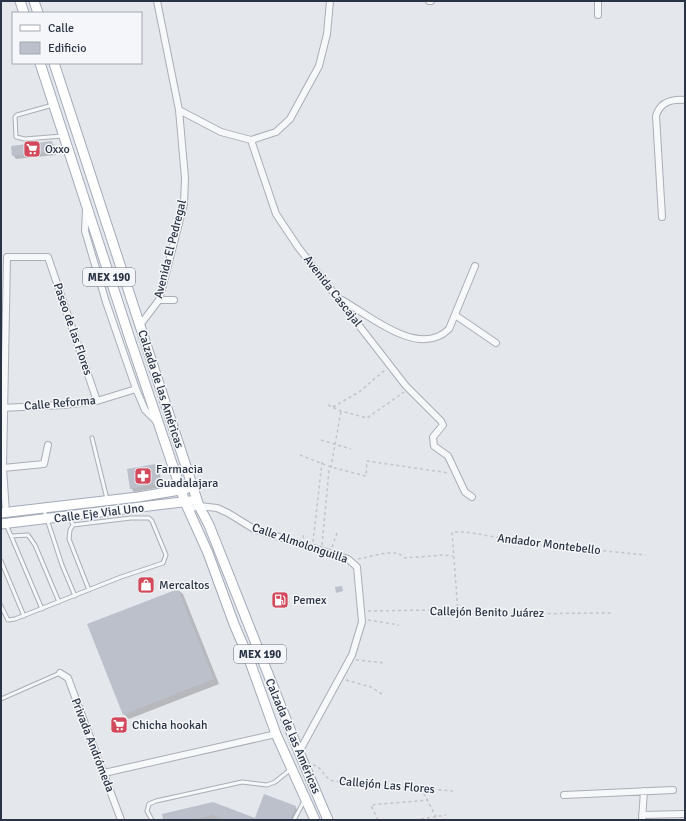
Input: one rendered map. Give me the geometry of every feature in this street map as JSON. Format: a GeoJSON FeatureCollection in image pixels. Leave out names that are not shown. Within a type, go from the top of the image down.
{"type":"FeatureCollection","features":[{"type":"Feature","properties":{"kind":"main road"},"geometry":{"type":"LineString","coordinates":[[20,1],[24,12]]}},
{"type":"Feature","properties":{"kind":"main road"},"geometry":{"type":"LineString","coordinates":[[34,1],[38,12]]}},
{"type":"Feature","properties":{"kind":"main road","name":"Calzada de las Américas"},"geometry":{"type":"LineString","coordinates":[[40,64],[86,207],[181,490],[249,659],[276,734],[315,820]]}},
{"type":"Feature","properties":{"kind":"main road","name":"Calzada de las Américas"},"geometry":{"type":"LineString","coordinates":[[54,64],[192,487],[209,525],[299,752],[328,820]]}},
{"type":"Feature","properties":{"kind":"main road","name":"Calle Eje Vial Uno"},"geometry":{"type":"LineString","coordinates":[[3,513],[181,490],[192,487]]}},
{"type":"Feature","properties":{"kind":"main road","name":"Calle Eje Vial Uno"},"geometry":{"type":"LineString","coordinates":[[3,524],[46,520],[72,520],[187,505],[198,502]]}},
{"type":"Feature","properties":{"kind":"street","name":"Avenida El Pedregal"},"geometry":{"type":"LineString","coordinates":[[140,326],[159,300],[184,204],[185,178],[179,110],[157,1]]}},
{"type":"Feature","properties":{"kind":"street"},"geometry":{"type":"LineString","coordinates":[[179,110],[221,132],[251,140],[276,132],[290,119],[319,66],[327,34],[330,1]]}},
{"type":"Feature","properties":{"kind":"street"},"geometry":{"type":"LineString","coordinates":[[598,1],[598,15]]}},
{"type":"Feature","properties":{"kind":"street"},"geometry":{"type":"LineString","coordinates":[[662,217],[656,116],[662,105],[669,101],[685,100]]}},
{"type":"Feature","properties":{"kind":"street","name":"Avenida Cascajal"},"geometry":{"type":"LineString","coordinates":[[251,140],[276,214],[298,247],[408,388],[443,425],[433,437],[434,446],[448,456],[457,474]]}},
{"type":"Feature","properties":{"kind":"street"},"geometry":{"type":"LineString","coordinates":[[86,207],[85,231],[106,302],[136,389],[145,410],[158,423]]}},
{"type":"Feature","properties":{"kind":"street","name":"Paseo de las Flores"},"geometry":{"type":"LineString","coordinates":[[3,408],[8,258],[48,257],[97,401]]}},
{"type":"Feature","properties":{"kind":"street"},"geometry":{"type":"LineString","coordinates":[[338,298],[389,329],[406,336],[420,339],[435,338],[444,334],[449,329],[475,266]]}},
{"type":"Feature","properties":{"kind":"street"},"geometry":{"type":"LineString","coordinates":[[159,300],[174,300]]}},
{"type":"Feature","properties":{"kind":"street"},"geometry":{"type":"LineString","coordinates":[[454,315],[496,343]]}},
{"type":"Feature","properties":{"kind":"street","name":"Calle Reforma"},"geometry":{"type":"LineString","coordinates":[[3,408],[97,401],[136,389]]}},
{"type":"Feature","properties":{"kind":"street"},"geometry":{"type":"LineString","coordinates":[[3,408],[3,513]]}},
{"type":"Feature","properties":{"kind":"street"},"geometry":{"type":"LineString","coordinates":[[3,468],[44,464],[48,445]]}},
{"type":"Feature","properties":{"kind":"street"},"geometry":{"type":"LineString","coordinates":[[457,474],[465,492],[472,497]]}},
{"type":"Feature","properties":{"kind":"street","name":"Calle Almolonguilla"},"geometry":{"type":"LineString","coordinates":[[198,502],[228,512],[254,529],[353,561],[357,571],[362,620],[350,659],[299,752]]}},
{"type":"Feature","properties":{"kind":"street","name":"Privada Andrómeda"},"geometry":{"type":"LineString","coordinates":[[60,673],[68,678],[121,820]]}},
{"type":"Feature","properties":{"kind":"street"},"geometry":{"type":"LineString","coordinates":[[104,773],[276,734]]}},
{"type":"Feature","properties":{"kind":"street"},"geometry":{"type":"LineString","coordinates":[[564,795],[673,790]]}},
{"type":"Feature","properties":{"kind":"street"},"geometry":{"type":"LineString","coordinates":[[644,791],[642,818],[685,814]]}},
{"type":"Feature","properties":{"kind":"lane"},"geometry":{"type":"LineString","coordinates":[[53,105],[17,116],[15,134],[16,137],[25,139],[63,136]]}},
{"type":"Feature","properties":{"kind":"lane"},"geometry":{"type":"LineString","coordinates":[[92,438],[107,500]]}},
{"type":"Feature","properties":{"kind":"lane"},"geometry":{"type":"LineString","coordinates":[[44,508],[46,520],[75,596]]}},
{"type":"Feature","properties":{"kind":"lane"},"geometry":{"type":"LineString","coordinates":[[1,606],[8,620],[24,616],[163,563],[166,555],[152,521],[149,518],[138,517],[72,520],[69,539],[90,590]]}},
{"type":"Feature","properties":{"kind":"lane"},"geometry":{"type":"LineString","coordinates":[[3,524],[11,536],[42,609]]}},
{"type":"Feature","properties":{"kind":"lane"},"geometry":{"type":"LineString","coordinates":[[11,536],[28,535],[35,545],[59,602]]}},
{"type":"Feature","properties":{"kind":"lane"},"geometry":{"type":"LineString","coordinates":[[1,560],[24,616]]}},
{"type":"Feature","properties":{"kind":"lane"},"geometry":{"type":"LineString","coordinates":[[1,699],[60,673]]}},
{"type":"Feature","properties":{"kind":"lane"},"geometry":{"type":"LineString","coordinates":[[152,820],[147,811],[149,804],[156,801],[242,782],[267,785],[276,782],[292,768]]}},
{"type":"Feature","properties":{"kind":"lane"},"geometry":{"type":"LineString","coordinates":[[294,820],[305,798]]}},
{"type":"Feature","properties":{"kind":"path"},"geometry":{"type":"LineString","coordinates":[[333,407],[359,392],[391,366]]}},
{"type":"Feature","properties":{"kind":"path"},"geometry":{"type":"LineString","coordinates":[[328,405],[341,411],[367,418],[408,388]]}},
{"type":"Feature","properties":{"kind":"path"},"geometry":{"type":"LineString","coordinates":[[322,551],[329,470],[331,467],[341,411]]}},
{"type":"Feature","properties":{"kind":"path"},"geometry":{"type":"LineString","coordinates":[[321,440],[351,449]]}},
{"type":"Feature","properties":{"kind":"path"},"geometry":{"type":"LineString","coordinates":[[300,455],[322,462],[331,467],[366,476],[367,461],[457,474]]}},
{"type":"Feature","properties":{"kind":"path"},"geometry":{"type":"LineString","coordinates":[[313,548],[322,462]]}},
{"type":"Feature","properties":{"kind":"path","name":"Andador Montebello"},"geometry":{"type":"LineString","coordinates":[[454,556],[452,532],[475,532],[495,537],[542,542],[556,546],[646,555]]}},
{"type":"Feature","properties":{"kind":"path"},"geometry":{"type":"LineString","coordinates":[[330,553],[337,533]]}},
{"type":"Feature","properties":{"kind":"path"},"geometry":{"type":"LineString","coordinates":[[353,561],[386,552],[398,553],[405,558],[442,554],[454,556],[458,613]]}},
{"type":"Feature","properties":{"kind":"path","name":"Callejón Benito Juárez"},"geometry":{"type":"LineString","coordinates":[[362,612],[434,610],[458,613],[612,613]]}},
{"type":"Feature","properties":{"kind":"path"},"geometry":{"type":"LineString","coordinates":[[362,620],[399,625]]}},
{"type":"Feature","properties":{"kind":"path"},"geometry":{"type":"LineString","coordinates":[[350,659],[386,663]]}},
{"type":"Feature","properties":{"kind":"path"},"geometry":{"type":"LineString","coordinates":[[340,679],[371,687],[382,694]]}},
{"type":"Feature","properties":{"kind":"path","name":"Callejón Las Flores"},"geometry":{"type":"LineString","coordinates":[[305,764],[316,765],[328,780],[333,781],[453,791]]}},
{"type":"Feature","properties":{"kind":"path"},"geometry":{"type":"LineString","coordinates":[[422,788],[436,817]]}},
{"type":"Feature","properties":{"kind":"path"},"geometry":{"type":"LineString","coordinates":[[378,820],[371,805],[428,800]]}},
{"type":"Feature","properties":{"kind":"path"},"geometry":{"type":"LineString","coordinates":[[415,820],[446,815]]}},
{"type":"Feature","properties":{"kind":"building","name":"Oxxo"},"geometry":{"type":"Polygon","coordinates":[[[52,141],[53,152],[12,156],[11,146],[52,141]]]}},
{"type":"Feature","properties":{"kind":"building","name":"Farmacia Guadalajara"},"geometry":{"type":"Polygon","coordinates":[[[155,464],[159,483],[130,489],[127,469],[155,464]]]}},
{"type":"Feature","properties":{"kind":"building"},"geometry":{"type":"Polygon","coordinates":[[[342,586],[343,591],[336,593],[335,587],[342,586]]]}},
{"type":"Feature","properties":{"kind":"building"},"geometry":{"type":"Polygon","coordinates":[[[178,589],[214,679],[123,715],[87,624],[178,589]]]}},
{"type":"Feature","properties":{"kind":"building"},"geometry":{"type":"Polygon","coordinates":[[[264,794],[296,806],[290,820],[225,820],[213,815],[192,820],[163,820],[162,814],[213,802],[255,818],[264,794]]]}},
{"type":"Feature","properties":{"kind":"place","name":"Oxxo"},"geometry":{"type":"Point","coordinates":[32,149]}},
{"type":"Feature","properties":{"kind":"place","name":"Farmacia Guadalajara"},"geometry":{"type":"Point","coordinates":[143,476]}},
{"type":"Feature","properties":{"kind":"place","name":"Mercaltos"},"geometry":{"type":"Point","coordinates":[146,585]}},
{"type":"Feature","properties":{"kind":"place","name":"Pemex"},"geometry":{"type":"Point","coordinates":[280,600]}},
{"type":"Feature","properties":{"kind":"place","name":"Chicha hookah"},"geometry":{"type":"Point","coordinates":[119,725]}}]}
